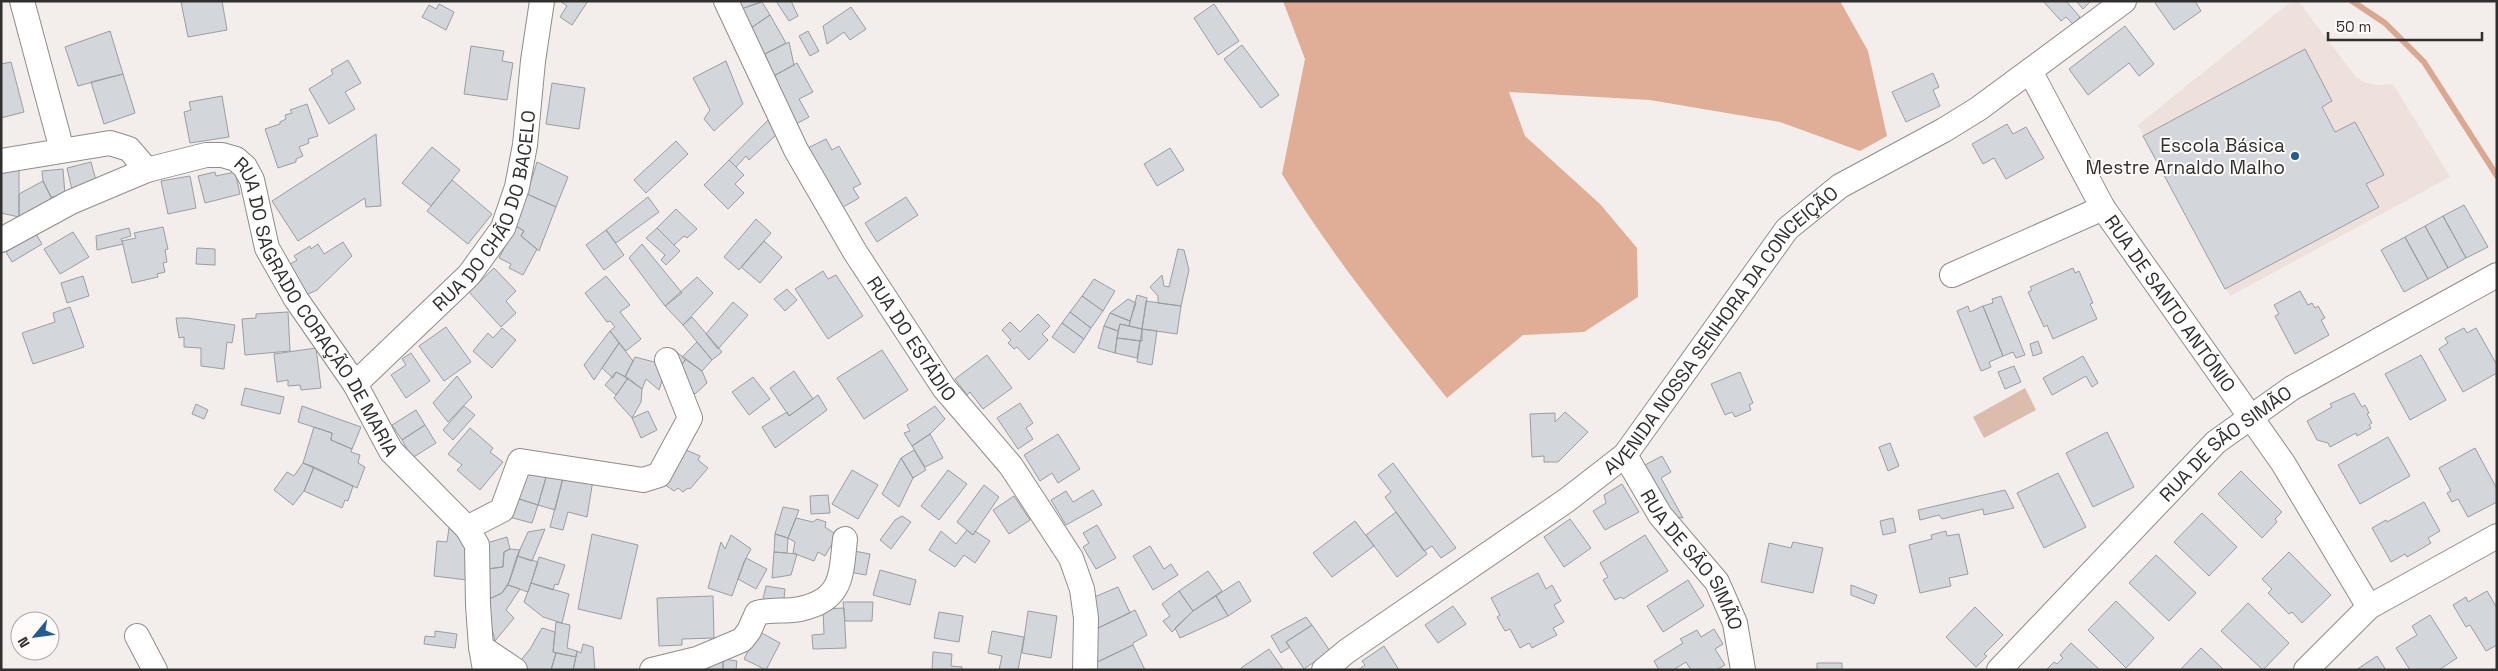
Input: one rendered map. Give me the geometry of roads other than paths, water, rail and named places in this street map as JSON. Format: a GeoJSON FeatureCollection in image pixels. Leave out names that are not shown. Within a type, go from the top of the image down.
{"type":"FeatureCollection","features":[{"type":"Feature","properties":{"kind":"street"},"geometry":{"type":"LineString","coordinates":[[22,1],[62,150]]}},
{"type":"Feature","properties":{"kind":"street","name":"RUA DO CHÃO DO BACELO"},"geometry":{"type":"LineString","coordinates":[[355,384],[469,275],[503,228],[517,187],[525,145],[533,61],[542,1]]}},
{"type":"Feature","properties":{"kind":"street","name":"RUA DO ESTÁDIO"},"geometry":{"type":"LineString","coordinates":[[726,1],[796,150],[855,252],[944,388],[1011,466],[1071,558],[1082,589],[1086,618],[1085,670]]}},
{"type":"Feature","properties":{"kind":"street","name":"AVENIDA NOSSA SENHORA DA CONCEIÇÃO"},"geometry":{"type":"LineString","coordinates":[[1324,670],[1347,651],[1567,500],[1625,455],[1787,229],[1840,186],[1944,130],[2124,1]]}},
{"type":"Feature","properties":{"kind":"street","name":"RUA DE SANTO ANTÓNIO"},"geometry":{"type":"LineString","coordinates":[[2030,70],[2103,208],[2283,463],[2369,607]]}},
{"type":"Feature","properties":{"kind":"street"},"geometry":{"type":"LineString","coordinates":[[1,161],[110,142],[129,149],[147,170]]}},
{"type":"Feature","properties":{"kind":"street","name":"RUA DO SAGRADO CORAÇÃO DE MARIA"},"geometry":{"type":"LineString","coordinates":[[1,240],[71,202],[147,170],[206,155],[222,155],[236,159],[245,167],[252,180],[267,248],[296,299],[355,384],[392,451],[467,528],[477,545],[478,605],[481,647],[485,670]]}},
{"type":"Feature","properties":{"kind":"street"},"geometry":{"type":"LineString","coordinates":[[1952,275],[2103,208]]}},
{"type":"Feature","properties":{"kind":"street","name":"RUA DE SÃO SIMÃO"},"geometry":{"type":"LineString","coordinates":[[1999,670],[2216,442],[2292,388],[2497,274]]}},
{"type":"Feature","properties":{"kind":"street"},"geometry":{"type":"LineString","coordinates":[[467,528],[502,510],[520,461],[643,480],[659,475],[690,418],[666,360]]}},
{"type":"Feature","properties":{"kind":"street","name":"RUA DE SÃO SIMÃO"},"geometry":{"type":"LineString","coordinates":[[1625,455],[1660,516],[1717,582],[1735,623],[1743,670]]}},
{"type":"Feature","properties":{"kind":"street"},"geometry":{"type":"LineString","coordinates":[[2306,670],[2369,607],[2497,536]]}},
{"type":"Feature","properties":{"kind":"street"},"geometry":{"type":"LineString","coordinates":[[652,670],[697,658],[742,640],[757,613],[801,609],[826,598],[838,585],[845,538]]}},
{"type":"Feature","properties":{"kind":"street"},"geometry":{"type":"LineString","coordinates":[[137,636],[155,670]]}},
{"type":"Feature","properties":{"kind":"street"},"geometry":{"type":"LineString","coordinates":[[481,647],[515,670]]}},
{"type":"Feature","properties":{"kind":"waterway"},"geometry":{"type":"LineString","coordinates":[[2352,1],[2385,23],[2424,62],[2497,176]]}},
{"type":"Feature","properties":{"kind":"place","name":"Escola Básica Mestre Arnaldo Malho"},"geometry":{"type":"Point","coordinates":[2295,156]}}]}
